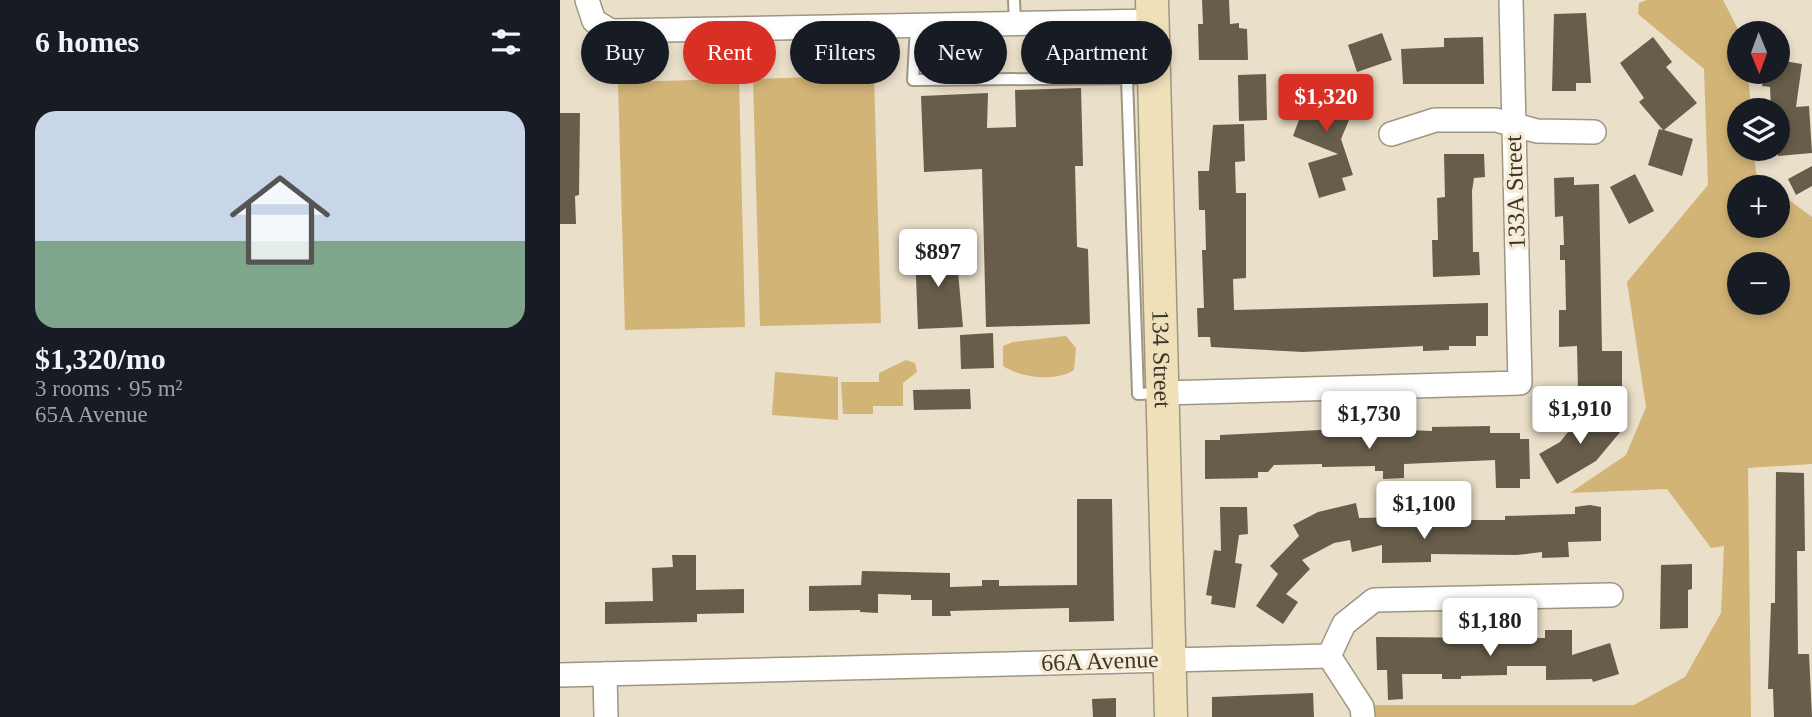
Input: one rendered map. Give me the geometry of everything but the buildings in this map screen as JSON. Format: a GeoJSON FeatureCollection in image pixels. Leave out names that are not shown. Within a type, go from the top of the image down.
{"type":"FeatureCollection","features":[{"type":"Feature","properties":{"kind":"street","name":"133A Street"},"geometry":{"type":"LineString","coordinates":[[1163,393],[1520,383],[1511,0]]}},
{"type":"Feature","properties":{"kind":"street"},"geometry":{"type":"LineString","coordinates":[[1007,24],[1153,10]]}},
{"type":"Feature","properties":{"kind":"street"},"geometry":{"type":"LineString","coordinates":[[591,11],[611,31],[914,26]]}},
{"type":"Feature","properties":{"kind":"street","name":"134 Street"},"geometry":{"type":"LineString","coordinates":[[1141,84],[1163,393],[1171,717]]}},
{"type":"Feature","properties":{"kind":"street"},"geometry":{"type":"LineString","coordinates":[[1391,134],[1435,121],[1496,120],[1537,131],[1594,132]]}},
{"type":"Feature","properties":{"kind":"street"},"geometry":{"type":"LineString","coordinates":[[1363,717],[1362,707],[1329,656],[1344,624],[1374,600],[1611,595]]}},
{"type":"Feature","properties":{"kind":"street","name":"66A Avenue"},"geometry":{"type":"LineString","coordinates":[[560,675],[1329,656]]}},
{"type":"Feature","properties":{"kind":"street"},"geometry":{"type":"LineString","coordinates":[[605,674],[606,717]]}},
{"type":"Feature","properties":{"kind":"lane"},"geometry":{"type":"LineString","coordinates":[[1014,0],[1015,24]]}},
{"type":"Feature","properties":{"kind":"lane"},"geometry":{"type":"LineString","coordinates":[[914,62],[914,80]]}},
{"type":"Feature","properties":{"kind":"shaded area"},"geometry":{"type":"Polygon","coordinates":[[[1647,0],[1723,0],[1734,21],[1727,21],[1727,84],[1749,84],[1750,98],[1727,98],[1727,161],[1755,161],[1758,175],[1727,175],[1727,238],[1790,238],[1790,201],[1812,217],[1812,464],[1748,468],[1751,717],[1374,717],[1374,705],[1634,705],[1685,677],[1721,613],[1724,546],[1711,548],[1667,489],[1570,493],[1626,455],[1646,407],[1627,282],[1708,185],[1704,69],[1638,14],[1639,3],[1647,0]]]}},
{"type":"Feature","properties":{"kind":"shaded area"},"geometry":{"type":"Polygon","coordinates":[[[776,78],[790,78],[790,84],[874,84],[881,323],[760,326],[753,84],[776,84],[776,78]]]}},
{"type":"Feature","properties":{"kind":"shaded area"},"geometry":{"type":"Polygon","coordinates":[[[683,80],[683,84],[739,84],[745,327],[625,330],[618,84],[669,84],[669,81],[683,80]]]}},
{"type":"Feature","properties":{"kind":"shaded area"},"geometry":{"type":"Polygon","coordinates":[[[1066,336],[1076,348],[1074,370],[1067,374],[1029,376],[1003,366],[1003,346],[1013,342],[1066,336]]]}},
{"type":"Feature","properties":{"kind":"shaded area"},"geometry":{"type":"Polygon","coordinates":[[[906,360],[915,363],[917,372],[903,383],[903,406],[873,406],[873,414],[843,414],[841,382],[879,382],[879,373],[906,360]]]}},
{"type":"Feature","properties":{"kind":"shaded area"},"geometry":{"type":"Polygon","coordinates":[[[775,372],[838,377],[838,420],[772,415],[775,372]]]}}]}
